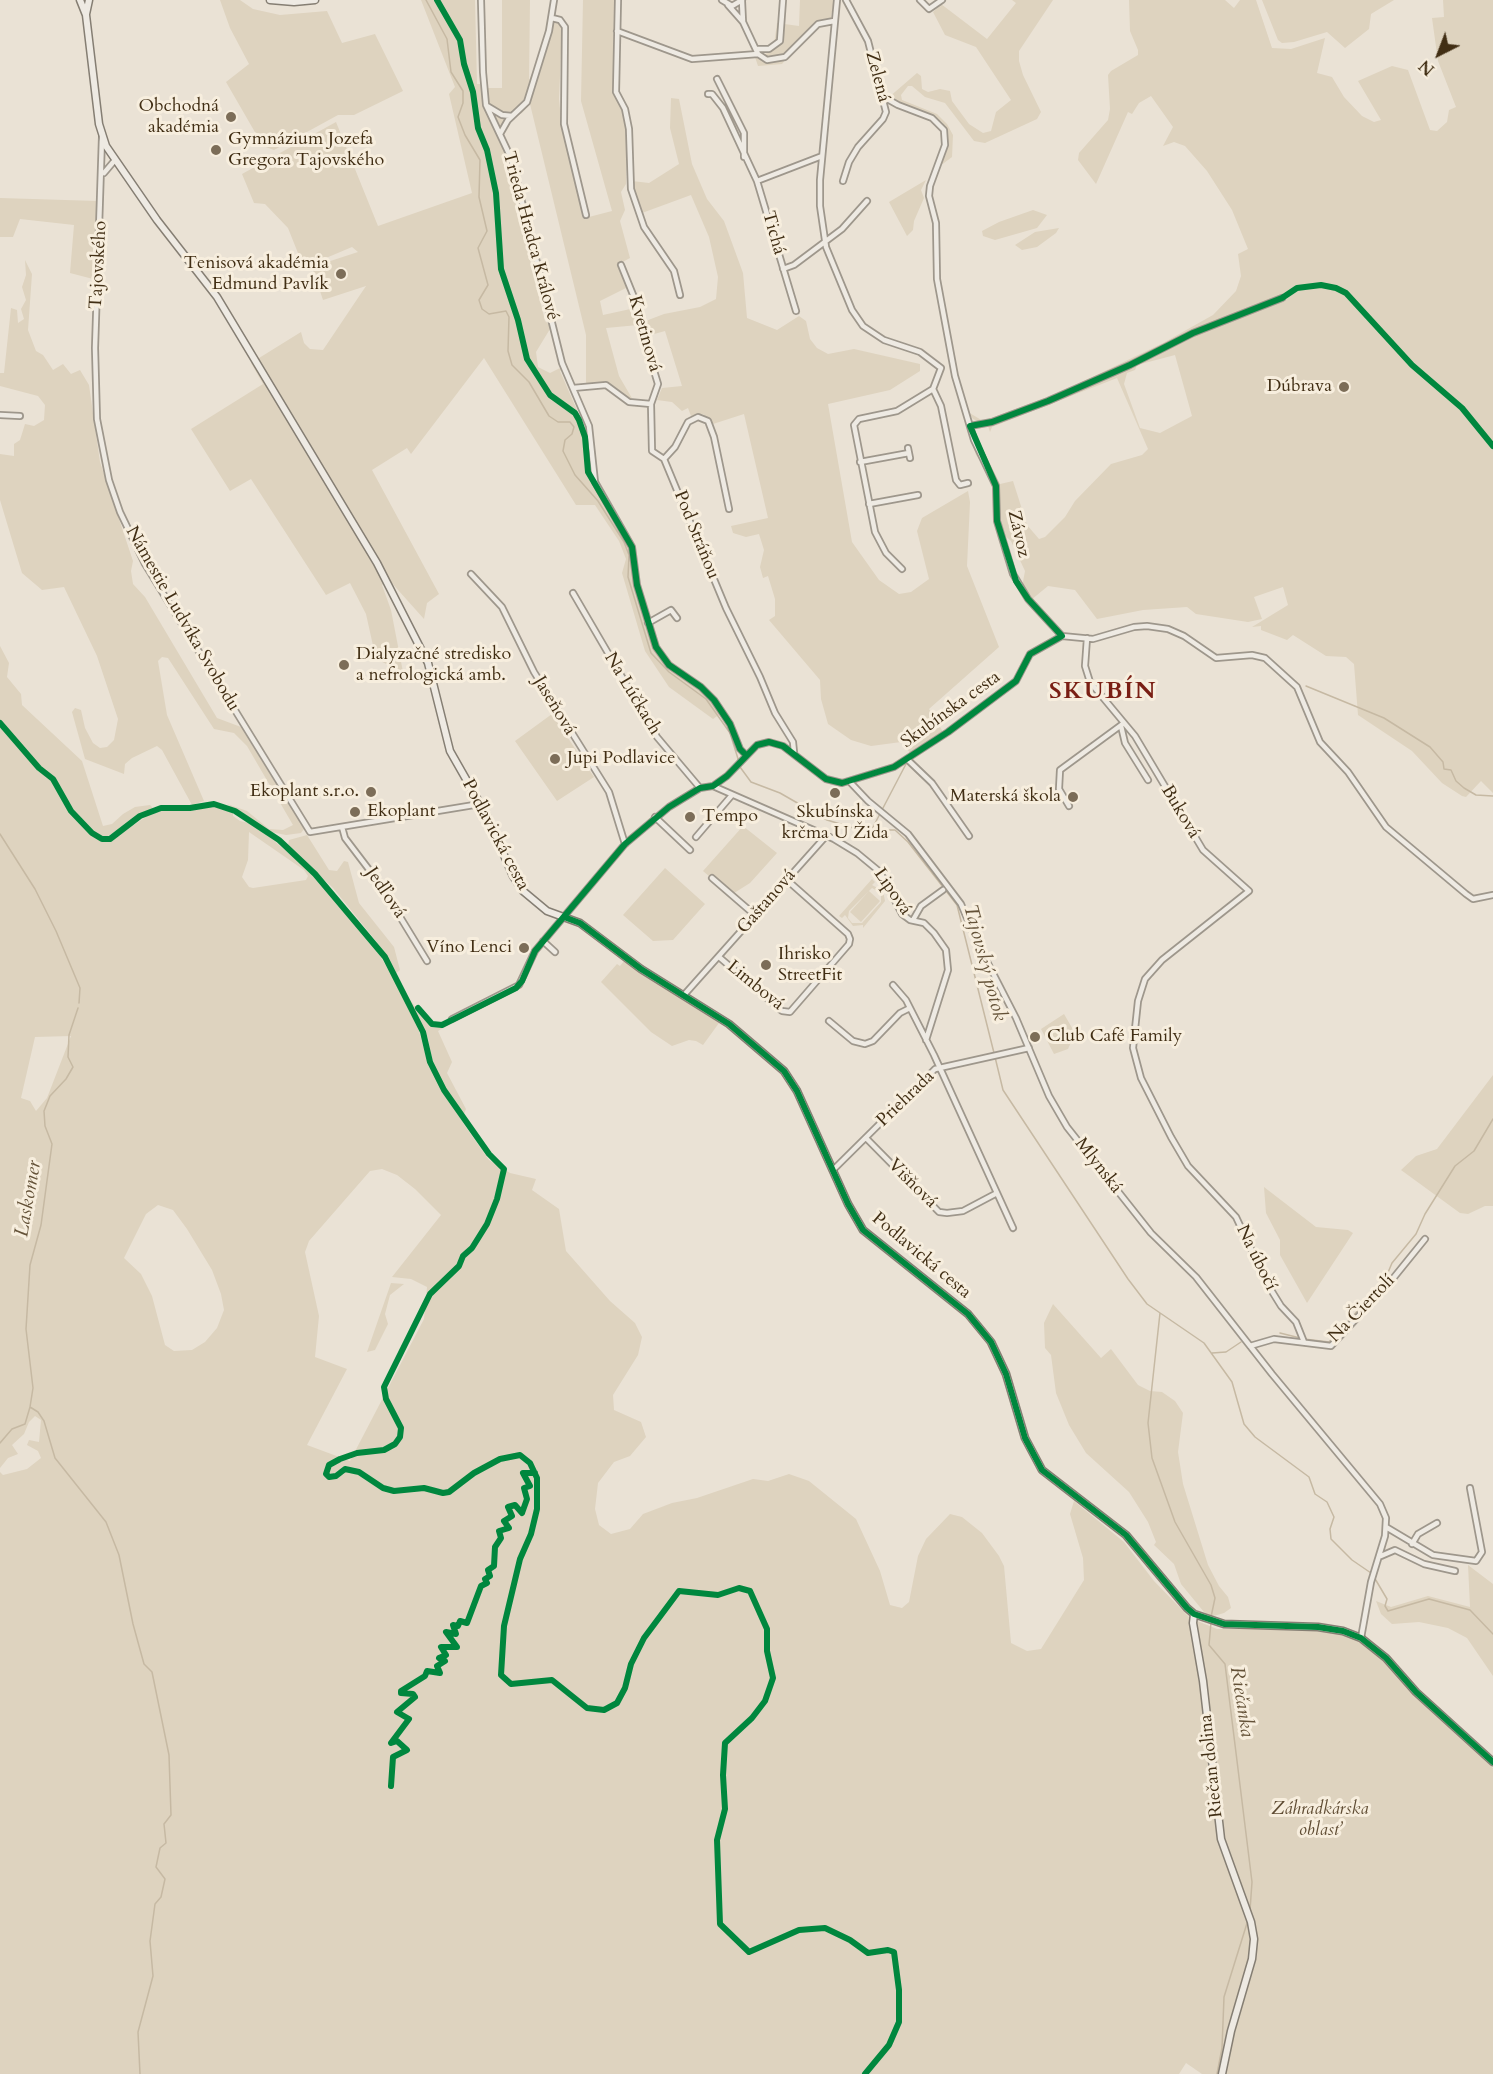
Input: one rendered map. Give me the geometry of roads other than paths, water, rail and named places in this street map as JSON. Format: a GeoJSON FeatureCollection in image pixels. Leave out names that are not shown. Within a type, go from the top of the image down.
{"type":"FeatureCollection","features":[{"type":"Feature","properties":{"kind":"main road","name":"Tajovského"},"geometry":{"type":"LineString","coordinates":[[80,0],[86,15],[102,137],[115,160],[213,292],[256,364]]}},
{"type":"Feature","properties":{"kind":"main road","name":"Tajovského"},"geometry":{"type":"LineString","coordinates":[[86,15],[88,0]]}},
{"type":"Feature","properties":{"kind":"main road"},"geometry":{"type":"LineString","coordinates":[[270,0],[294,2],[315,0]]}},
{"type":"Feature","properties":{"kind":"main road","name":"Podlavická cesta"},"geometry":{"type":"LineString","coordinates":[[256,364],[377,563],[425,656],[433,676],[446,743],[480,804],[523,891],[541,907],[580,923],[641,969],[745,1036],[784,1071],[797,1091],[853,1214],[869,1237],[953,1301],[985,1334],[999,1357],[1025,1438],[1042,1470],[1126,1535],[1194,1614],[1216,1623],[1331,1628],[1361,1638]]}},
{"type":"Feature","properties":{"kind":"main road","name":"Riečan dolina"},"geometry":{"type":"LineString","coordinates":[[1194,1614],[1193,1623],[1203,1681],[1219,1829],[1226,1856],[1249,1916],[1254,1938],[1252,1959],[1231,2031],[1222,2074]]}},
{"type":"Feature","properties":{"kind":"main road"},"geometry":{"type":"LineString","coordinates":[[1361,1638],[1386,1658],[1416,1692],[1493,1762]]}},
{"type":"Feature","properties":{"kind":"street","name":"Trieda Hradca Králové"},"geometry":{"type":"LineString","coordinates":[[481,0],[486,105],[511,158],[562,363],[592,441],[593,470],[599,489],[632,547],[637,585],[661,656],[714,700],[730,724],[740,749],[746,755]]}},
{"type":"Feature","properties":{"kind":"street"},"geometry":{"type":"LineString","coordinates":[[500,134],[512,116],[520,112],[527,102],[552,18],[554,0]]}},
{"type":"Feature","properties":{"kind":"street"},"geometry":{"type":"LineString","coordinates":[[618,0],[616,92],[625,109],[629,129],[631,189],[644,227],[674,271],[680,295]]}},
{"type":"Feature","properties":{"kind":"street"},"geometry":{"type":"LineString","coordinates":[[722,0],[743,22],[757,51],[766,60],[782,58],[818,24],[834,21]]}},
{"type":"Feature","properties":{"kind":"street"},"geometry":{"type":"LineString","coordinates":[[728,5],[742,0],[743,22]]}},
{"type":"Feature","properties":{"kind":"street"},"geometry":{"type":"LineString","coordinates":[[617,31],[692,59],[769,49],[780,41],[783,0]]}},
{"type":"Feature","properties":{"kind":"street"},"geometry":{"type":"LineString","coordinates":[[837,0],[822,156],[820,206],[825,242],[857,318],[876,336],[911,348],[938,364],[941,370],[933,389],[897,411],[855,422],[860,462],[878,540],[891,560],[902,569]]}},
{"type":"Feature","properties":{"kind":"street","name":"Zelená"},"geometry":{"type":"LineString","coordinates":[[843,181],[858,147],[886,115],[868,41],[846,0]]}},
{"type":"Feature","properties":{"kind":"street"},"geometry":{"type":"LineString","coordinates":[[920,0],[929,9],[942,0]]}},
{"type":"Feature","properties":{"kind":"street"},"geometry":{"type":"LineString","coordinates":[[552,18],[560,20],[565,27],[564,124],[586,215]]}},
{"type":"Feature","properties":{"kind":"street","name":"Tichá"},"geometry":{"type":"LineString","coordinates":[[717,79],[744,133],[744,157]]}},
{"type":"Feature","properties":{"kind":"street","name":"Tichá"},"geometry":{"type":"LineString","coordinates":[[708,94],[712,94],[723,108],[757,181],[796,311]]}},
{"type":"Feature","properties":{"kind":"street","name":"Závoz"},"geometry":{"type":"LineString","coordinates":[[882,96],[897,105],[932,118],[941,125],[945,135],[929,196],[936,223],[937,279],[950,352],[970,426],[996,486],[998,521],[1016,581],[1028,600],[1062,636]]}},
{"type":"Feature","properties":{"kind":"street"},"geometry":{"type":"LineString","coordinates":[[486,105],[502,115],[512,116]]}},
{"type":"Feature","properties":{"kind":"street","name":"Tajovského"},"geometry":{"type":"LineString","coordinates":[[95,355],[103,176],[102,137]]}},
{"type":"Feature","properties":{"kind":"street"},"geometry":{"type":"LineString","coordinates":[[757,181],[822,156]]}},
{"type":"Feature","properties":{"kind":"street"},"geometry":{"type":"LineString","coordinates":[[103,176],[105,170],[115,160]]}},
{"type":"Feature","properties":{"kind":"street"},"geometry":{"type":"LineString","coordinates":[[783,269],[794,265],[825,242],[849,222],[867,201]]}},
{"type":"Feature","properties":{"kind":"street","name":"Kvetinová"},"geometry":{"type":"LineString","coordinates":[[621,266],[636,299],[658,384],[651,404],[652,451],[664,459]]}},
{"type":"Feature","properties":{"kind":"street"},"geometry":{"type":"LineString","coordinates":[[970,426],[992,423],[1048,401],[1130,365],[1193,333],[1282,298]]}},
{"type":"Feature","properties":{"kind":"street","name":"Námestie Ludvíka Svobodu"},"geometry":{"type":"LineString","coordinates":[[95,355],[97,419],[102,450],[114,493],[145,564],[310,832],[342,827]]}},
{"type":"Feature","properties":{"kind":"street"},"geometry":{"type":"LineString","coordinates":[[573,388],[606,385],[629,402],[651,404]]}},
{"type":"Feature","properties":{"kind":"street"},"geometry":{"type":"LineString","coordinates":[[933,389],[941,406],[956,480],[960,485],[968,483]]}},
{"type":"Feature","properties":{"kind":"street"},"geometry":{"type":"LineString","coordinates":[[0,415],[20,416]]}},
{"type":"Feature","properties":{"kind":"street"},"geometry":{"type":"LineString","coordinates":[[664,459],[675,447],[688,422],[698,417],[708,421],[729,509]]}},
{"type":"Feature","properties":{"kind":"street"},"geometry":{"type":"LineString","coordinates":[[860,462],[909,453]]}},
{"type":"Feature","properties":{"kind":"street","name":"Pod Stráňou"},"geometry":{"type":"LineString","coordinates":[[664,459],[726,608],[760,676],[775,713],[793,742],[794,752]]}},
{"type":"Feature","properties":{"kind":"street"},"geometry":{"type":"LineString","coordinates":[[869,504],[918,495]]}},
{"type":"Feature","properties":{"kind":"street","name":"Jaseňová"},"geometry":{"type":"LineString","coordinates":[[471,574],[502,607],[534,672],[609,792],[625,844]]}},
{"type":"Feature","properties":{"kind":"street","name":"Na Lúčkach"},"geometry":{"type":"LineString","coordinates":[[573,593],[657,737],[699,788]]}},
{"type":"Feature","properties":{"kind":"street"},"geometry":{"type":"LineString","coordinates":[[648,623],[671,609],[677,618]]}},
{"type":"Feature","properties":{"kind":"street"},"geometry":{"type":"LineString","coordinates":[[1062,636],[1100,638],[1134,627],[1147,626],[1168,629],[1184,636],[1216,658],[1252,655],[1265,658],[1297,687],[1320,742],[1342,766],[1386,827],[1473,899],[1493,896]]}},
{"type":"Feature","properties":{"kind":"street","name":"Skubínska cesta"},"geometry":{"type":"LineString","coordinates":[[850,782],[908,760],[1016,681],[1030,654],[1062,636]]}},
{"type":"Feature","properties":{"kind":"street","name":"Buková"},"geometry":{"type":"LineString","coordinates":[[1087,638],[1084,656],[1087,676],[1122,724],[1135,736],[1203,850],[1249,891]]}},
{"type":"Feature","properties":{"kind":"street"},"geometry":{"type":"LineString","coordinates":[[1069,806],[1059,789],[1060,770],[1122,724]]}},
{"type":"Feature","properties":{"kind":"street","name":"Buková"},"geometry":{"type":"LineString","coordinates":[[1122,724],[1125,743],[1148,780]]}},
{"type":"Feature","properties":{"kind":"street"},"geometry":{"type":"LineString","coordinates":[[452,1019],[516,988],[533,954],[625,844],[655,817],[699,788],[713,786],[734,769],[757,745],[769,742],[794,752],[826,779],[850,782]]}},
{"type":"Feature","properties":{"kind":"street"},"geometry":{"type":"LineString","coordinates":[[908,760],[932,783],[969,836]]}},
{"type":"Feature","properties":{"kind":"street","name":"Mlynská"},"geometry":{"type":"LineString","coordinates":[[850,782],[908,834],[957,898],[1029,1048],[1048,1096],[1067,1127],[1148,1229],[1196,1276],[1250,1346],[1380,1504],[1386,1527],[1381,1556],[1372,1578],[1361,1638]]}},
{"type":"Feature","properties":{"kind":"street","name":"Lipová"},"geometry":{"type":"LineString","coordinates":[[713,786],[846,846],[876,867],[906,917],[929,927],[943,945],[947,956],[945,984],[926,1040]]}},
{"type":"Feature","properties":{"kind":"street"},"geometry":{"type":"LineString","coordinates":[[696,837],[732,795]]}},
{"type":"Feature","properties":{"kind":"street"},"geometry":{"type":"LineString","coordinates":[[342,827],[480,804]]}},
{"type":"Feature","properties":{"kind":"street"},"geometry":{"type":"LineString","coordinates":[[655,817],[690,850]]}},
{"type":"Feature","properties":{"kind":"street","name":"Jedľová"},"geometry":{"type":"LineString","coordinates":[[342,827],[345,838],[380,884],[427,961]]}},
{"type":"Feature","properties":{"kind":"street","name":"Gaštanová"},"geometry":{"type":"LineString","coordinates":[[684,995],[826,836]]}},
{"type":"Feature","properties":{"kind":"street"},"geometry":{"type":"LineString","coordinates":[[712,878],[756,916]]}},
{"type":"Feature","properties":{"kind":"street","name":"Limbová"},"geometry":{"type":"LineString","coordinates":[[719,957],[782,1011],[790,1012],[849,944],[850,939],[848,934],[787,880]]}},
{"type":"Feature","properties":{"kind":"street"},"geometry":{"type":"LineString","coordinates":[[913,920],[921,906],[943,890]]}},
{"type":"Feature","properties":{"kind":"street","name":"Na úbočí"},"geometry":{"type":"LineString","coordinates":[[1249,891],[1153,969],[1145,979],[1138,1001],[1133,1048],[1141,1078],[1176,1146],[1188,1166],[1236,1217],[1274,1296],[1296,1322],[1304,1340]]}},
{"type":"Feature","properties":{"kind":"street"},"geometry":{"type":"LineString","coordinates":[[543,941],[555,952]]}},
{"type":"Feature","properties":{"kind":"street"},"geometry":{"type":"LineString","coordinates":[[893,985],[910,1008],[940,1067],[1013,1228]]}},
{"type":"Feature","properties":{"kind":"street"},"geometry":{"type":"LineString","coordinates":[[830,1021],[853,1041],[865,1044],[873,1041],[900,1013],[910,1008]]}},
{"type":"Feature","properties":{"kind":"street","name":"Priehrada"},"geometry":{"type":"LineString","coordinates":[[833,1170],[940,1067],[1029,1048]]}},
{"type":"Feature","properties":{"kind":"street","name":"Višňová"},"geometry":{"type":"LineString","coordinates":[[866,1138],[939,1212],[963,1211],[997,1193]]}},
{"type":"Feature","properties":{"kind":"street","name":"Na Čiertolí"},"geometry":{"type":"LineString","coordinates":[[1250,1346],[1274,1339],[1304,1340],[1326,1347],[1334,1343],[1425,1239]]}},
{"type":"Feature","properties":{"kind":"street"},"geometry":{"type":"LineString","coordinates":[[1386,1527],[1412,1544],[1443,1558],[1471,1562],[1478,1560],[1481,1548],[1470,1488]]}},
{"type":"Feature","properties":{"kind":"street"},"geometry":{"type":"LineString","coordinates":[[1412,1544],[1418,1534],[1437,1523]]}},
{"type":"Feature","properties":{"kind":"street"},"geometry":{"type":"LineString","coordinates":[[1381,1556],[1395,1550],[1424,1564],[1455,1571]]}},
{"type":"Feature","properties":{"kind":"waterway","name":"Tajovský potok"},"geometry":{"type":"LineString","coordinates":[[426,0],[447,39],[451,72],[463,91],[463,103],[458,117],[465,135],[480,160],[479,197],[487,231],[478,248],[488,285],[479,300],[482,309],[489,314],[506,311],[509,317],[508,351],[512,365],[529,382],[549,416],[558,422],[570,422],[574,427],[572,434],[565,440],[563,451],[575,475],[598,501],[624,542],[629,555],[628,577],[651,653],[669,672],[706,699],[730,733],[739,762]]}},
{"type":"Feature","properties":{"kind":"waterway"},"geometry":{"type":"LineString","coordinates":[[1306,686],[1384,718],[1430,747],[1443,762],[1444,769],[1451,770],[1456,781],[1464,788],[1476,795],[1493,796]]}},
{"type":"Feature","properties":{"kind":"waterway"},"geometry":{"type":"LineString","coordinates":[[872,829],[906,764]]}},
{"type":"Feature","properties":{"kind":"waterway","name":"Tajovský potok"},"geometry":{"type":"LineString","coordinates":[[740,767],[751,782],[780,793],[827,820],[860,830],[895,830],[908,842],[957,905],[994,1053]]}},
{"type":"Feature","properties":{"kind":"waterway","name":"Laskomer"},"geometry":{"type":"LineString","coordinates":[[0,834],[35,889],[56,931],[80,988],[79,1003]]}},
{"type":"Feature","properties":{"kind":"waterway","name":"Laskomer"},"geometry":{"type":"LineString","coordinates":[[0,1443],[12,1429],[25,1424],[30,1407],[33,1388],[26,1329],[30,1265],[41,1225],[52,1144],[45,1126],[44,1111],[50,1096],[66,1079],[73,1067],[68,1057],[69,1035],[78,1008]]}},
{"type":"Feature","properties":{"kind":"waterway","name":"Tajovský potok"},"geometry":{"type":"LineString","coordinates":[[995,1057],[1003,1090],[1128,1279],[1147,1304],[1204,1343],[1232,1382],[1244,1424],[1255,1437],[1309,1477],[1315,1494],[1327,1502],[1334,1517],[1330,1529],[1331,1539],[1352,1560],[1371,1573]]}},
{"type":"Feature","properties":{"kind":"waterway"},"geometry":{"type":"LineString","coordinates":[[1304,1339],[1329,1342],[1384,1282],[1392,1263],[1416,1234],[1425,1214],[1455,1166],[1474,1151],[1493,1119]]}},
{"type":"Feature","properties":{"kind":"waterway","name":"Riečanka"},"geometry":{"type":"LineString","coordinates":[[1160,1313],[1148,1423],[1152,1458],[1175,1522],[1211,1585],[1215,1598],[1211,1617]]}},
{"type":"Feature","properties":{"kind":"waterway"},"geometry":{"type":"LineString","coordinates":[[1280,1333],[1300,1338]]}},
{"type":"Feature","properties":{"kind":"waterway"},"geometry":{"type":"LineString","coordinates":[[1212,1353],[1226,1352],[1241,1342]]}},
{"type":"Feature","properties":{"kind":"waterway"},"geometry":{"type":"LineString","coordinates":[[30,1407],[38,1412],[44,1421],[55,1458],[106,1522],[119,1555],[144,1664],[152,1672],[169,1755],[171,1815],[164,1824],[166,1843],[160,1848],[156,1867],[165,1879],[161,1897],[155,1904],[150,1941],[153,1976],[138,2032],[140,2074]]}},
{"type":"Feature","properties":{"kind":"waterway","name":"Tajovský potok"},"geometry":{"type":"LineString","coordinates":[[1374,1577],[1387,1599],[1385,1606],[1388,1611],[1429,1599],[1470,1610],[1493,1634]]}},
{"type":"Feature","properties":{"kind":"waterway","name":"Riečanka"},"geometry":{"type":"LineString","coordinates":[[1211,1622],[1209,1645],[1225,1664],[1252,1882],[1250,1910]]}},
{"type":"Feature","properties":{"kind":"waterway","name":"Riečanka"},"geometry":{"type":"LineString","coordinates":[[1217,2074],[1222,2048],[1224,1997],[1248,1920]]}},
{"type":"Feature","properties":{"kind":"place","name":"Obchodná akadémia"},"geometry":{"type":"Point","coordinates":[231,117]}},
{"type":"Feature","properties":{"kind":"place","name":"Gymnázium Jozefa Gregora Tajovského"},"geometry":{"type":"Point","coordinates":[216,150]}},
{"type":"Feature","properties":{"kind":"place","name":"Tenisová akadémia Edmund Pavlík"},"geometry":{"type":"Point","coordinates":[341,274]}},
{"type":"Feature","properties":{"kind":"place","name":"Dúbrava"},"geometry":{"type":"Point","coordinates":[1344,387]}},
{"type":"Feature","properties":{"kind":"place","name":"Dialyzačné stredisko a nefrologická amb."},"geometry":{"type":"Point","coordinates":[344,665]}},
{"type":"Feature","properties":{"kind":"place","name":"Jupi Podlavice"},"geometry":{"type":"Point","coordinates":[555,759]}},
{"type":"Feature","properties":{"kind":"place","name":"Ekoplant s.r.o."},"geometry":{"type":"Point","coordinates":[371,792]}},
{"type":"Feature","properties":{"kind":"place","name":"Skubínska krčma U Žida"},"geometry":{"type":"Point","coordinates":[835,793]}},
{"type":"Feature","properties":{"kind":"place","name":"Materská škola"},"geometry":{"type":"Point","coordinates":[1073,797]}},
{"type":"Feature","properties":{"kind":"place","name":"Ekoplant"},"geometry":{"type":"Point","coordinates":[355,812]}},
{"type":"Feature","properties":{"kind":"place","name":"Tempo"},"geometry":{"type":"Point","coordinates":[690,817]}},
{"type":"Feature","properties":{"kind":"place","name":"Víno Lenci"},"geometry":{"type":"Point","coordinates":[524,948]}},
{"type":"Feature","properties":{"kind":"place","name":"Ihrisko StreetFit"},"geometry":{"type":"Point","coordinates":[766,965]}},
{"type":"Feature","properties":{"kind":"place","name":"Club Café Family"},"geometry":{"type":"Point","coordinates":[1035,1037]}},
{"type":"Feature","properties":{"kind":"district","name":"SKUBÍN"},"geometry":{"type":"Point","coordinates":[1103,692]}},
{"type":"Feature","properties":{"kind":"park label","name":"Záhradkárska oblasť"},"geometry":{"type":"Point","coordinates":[1320,1820]}}]}
